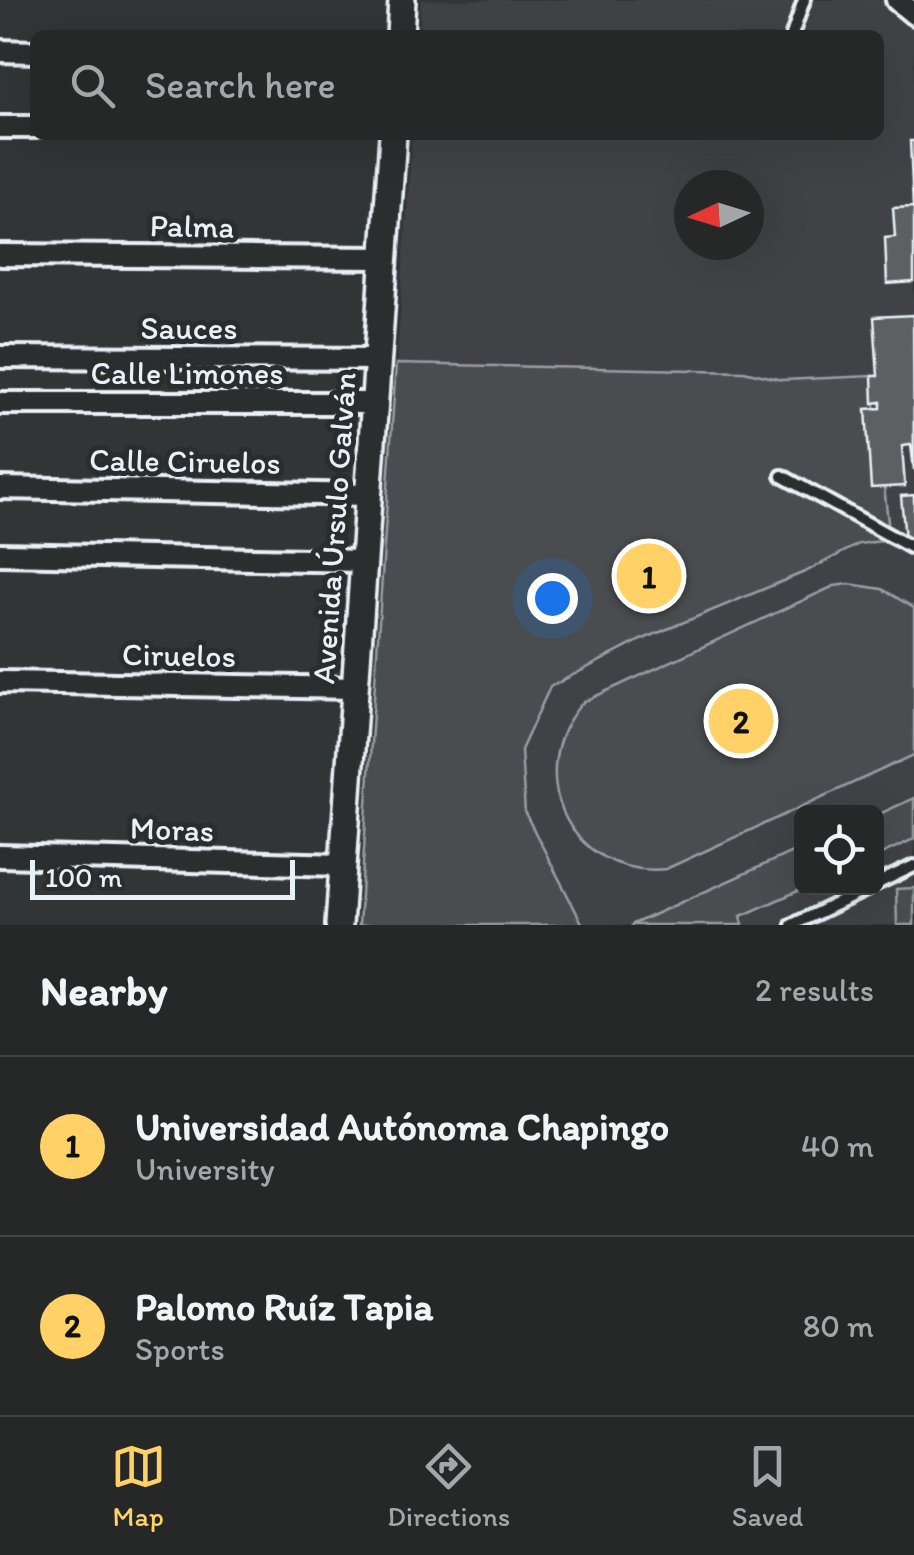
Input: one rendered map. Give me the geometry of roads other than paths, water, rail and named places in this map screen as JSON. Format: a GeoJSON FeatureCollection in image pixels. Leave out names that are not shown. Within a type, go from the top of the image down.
{"type":"FeatureCollection","features":[{"type":"Feature","properties":{"kind":"street"},"geometry":{"type":"LineString","coordinates":[[400,30],[402,0]]}},
{"type":"Feature","properties":{"kind":"street"},"geometry":{"type":"LineString","coordinates":[[897,0],[914,14]]}},
{"type":"Feature","properties":{"kind":"street"},"geometry":{"type":"LineString","coordinates":[[0,51],[30,52]]}},
{"type":"Feature","properties":{"kind":"street"},"geometry":{"type":"LineString","coordinates":[[0,127],[30,127]]}},
{"type":"Feature","properties":{"kind":"street","name":"Avenida Úrsulo Galván"},"geometry":{"type":"LineString","coordinates":[[339,925],[393,140]]}},
{"type":"Feature","properties":{"kind":"street","name":"Palma"},"geometry":{"type":"LineString","coordinates":[[0,254],[384,258]]}},
{"type":"Feature","properties":{"kind":"street","name":"Sauces"},"geometry":{"type":"LineString","coordinates":[[0,357],[378,358]]}},
{"type":"Feature","properties":{"kind":"street","name":"Calle Limones"},"geometry":{"type":"LineString","coordinates":[[0,404],[375,402]]}},
{"type":"Feature","properties":{"kind":"street","name":"Calle Ciruelos"},"geometry":{"type":"LineString","coordinates":[[0,488],[369,496]]}},
{"type":"Feature","properties":{"kind":"street"},"geometry":{"type":"LineString","coordinates":[[0,554],[364,560]]}},
{"type":"Feature","properties":{"kind":"street","name":"Ciruelos"},"geometry":{"type":"LineString","coordinates":[[0,682],[356,688]]}},
{"type":"Feature","properties":{"kind":"street","name":"Moras"},"geometry":{"type":"LineString","coordinates":[[0,856],[343,865]]}},
{"type":"Feature","properties":{"kind":"lane"},"geometry":{"type":"LineString","coordinates":[[794,30],[804,0]]}},
{"type":"Feature","properties":{"kind":"lane"},"geometry":{"type":"LineString","coordinates":[[782,476],[914,548]]}},
{"type":"Feature","properties":{"kind":"lane"},"geometry":{"type":"LineString","coordinates":[[884,881],[914,866]]}},
{"type":"Feature","properties":{"kind":"lane"},"geometry":{"type":"LineString","coordinates":[[792,925],[854,895]]}},
{"type":"Feature","properties":{"kind":"place","name":"Universidad Autónoma Chapingo"},"geometry":{"type":"Point","coordinates":[649,576]}},
{"type":"Feature","properties":{"kind":"place","name":"Palomo Ruíz Tapia"},"geometry":{"type":"Point","coordinates":[741,721]}}]}
